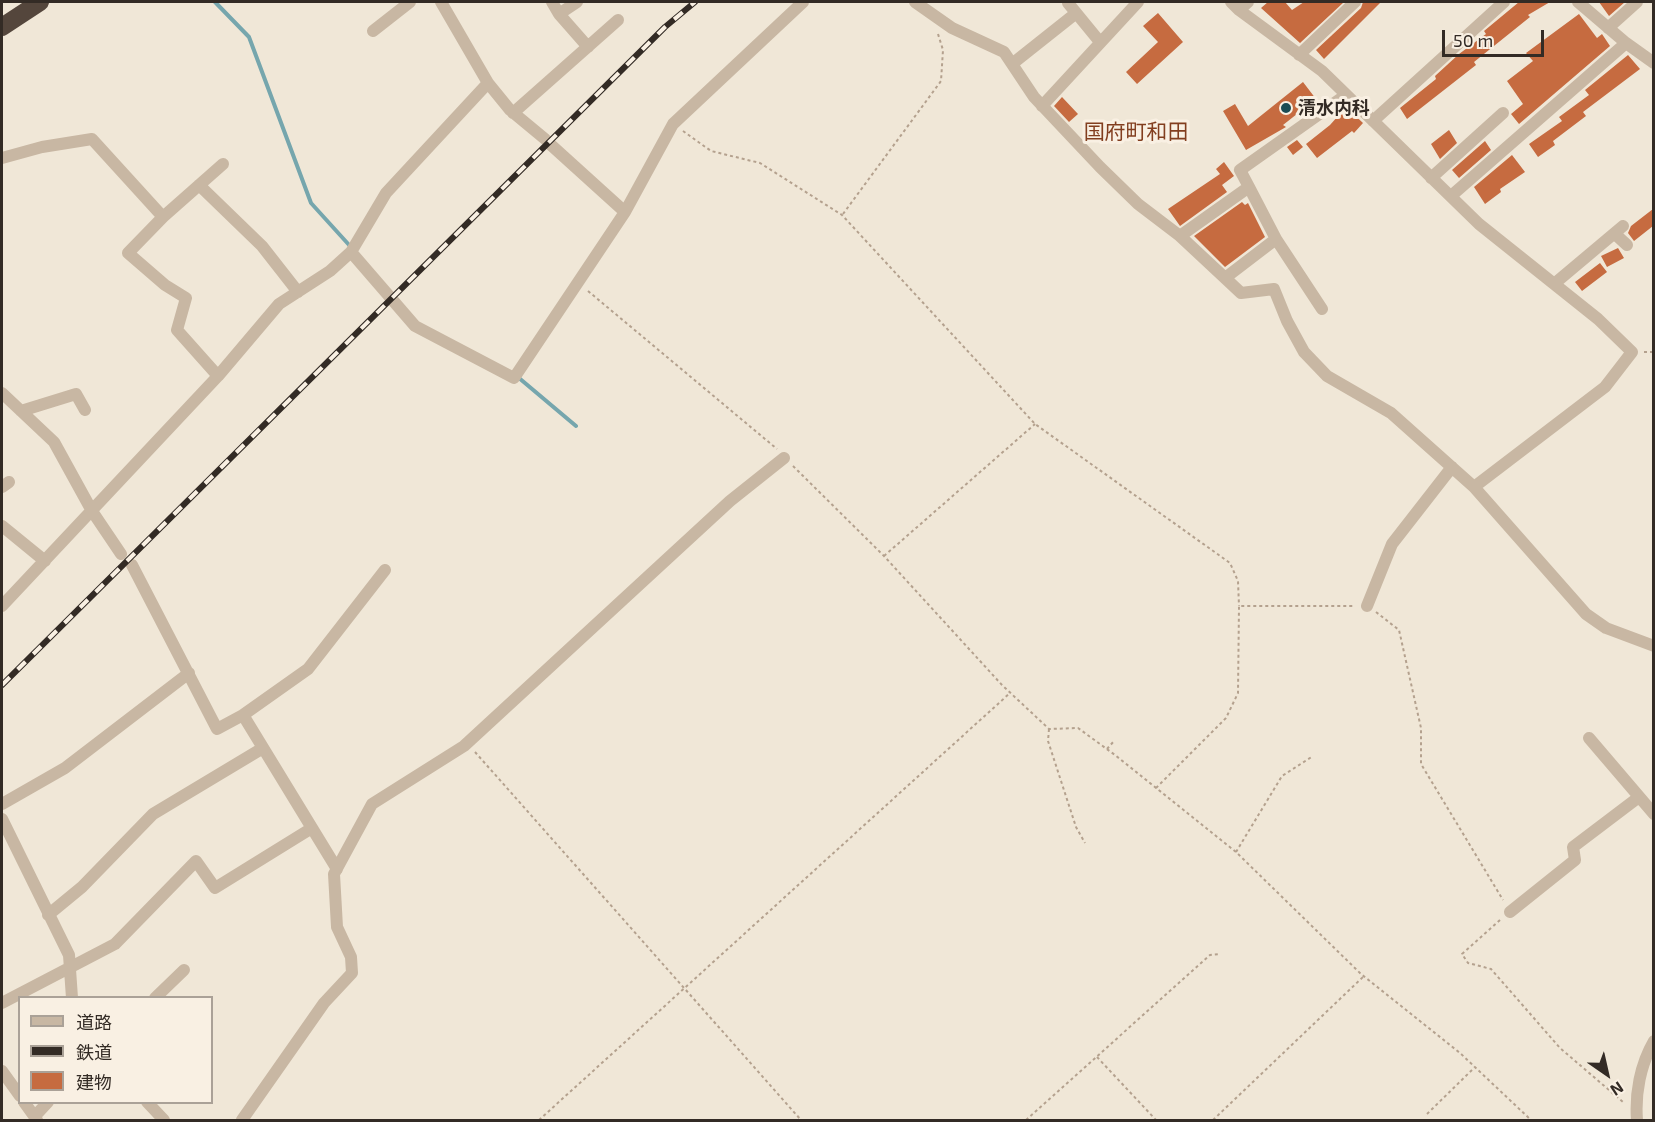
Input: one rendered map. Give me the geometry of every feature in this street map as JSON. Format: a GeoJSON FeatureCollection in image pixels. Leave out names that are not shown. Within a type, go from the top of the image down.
{"type":"FeatureCollection","features":[{"type":"Feature","properties":{"kind":"highway"},"geometry":{"type":"LineString","coordinates":[[2,27],[40,2]]}},
{"type":"Feature","properties":{"kind":"street"},"geometry":{"type":"LineString","coordinates":[[373,31],[410,2]]}},
{"type":"Feature","properties":{"kind":"street"},"geometry":{"type":"LineString","coordinates":[[441,2],[488,83],[513,113],[625,212]]}},
{"type":"Feature","properties":{"kind":"street"},"geometry":{"type":"LineString","coordinates":[[552,2],[559,14],[588,47]]}},
{"type":"Feature","properties":{"kind":"street"},"geometry":{"type":"LineString","coordinates":[[559,14],[577,2]]}},
{"type":"Feature","properties":{"kind":"street"},"geometry":{"type":"LineString","coordinates":[[352,250],[415,326],[514,378],[625,212],[673,124],[802,2]]}},
{"type":"Feature","properties":{"kind":"street"},"geometry":{"type":"LineString","coordinates":[[915,2],[952,28],[1004,52],[1041,106],[1138,204],[1180,236],[1241,294],[1274,289],[1287,321],[1304,352],[1327,376],[1391,413],[1474,487],[1586,614],[1606,628],[1653,646]]}},
{"type":"Feature","properties":{"kind":"street"},"geometry":{"type":"LineString","coordinates":[[1041,106],[1138,2]]}},
{"type":"Feature","properties":{"kind":"street"},"geometry":{"type":"LineString","coordinates":[[1299,55],[1355,2]]}},
{"type":"Feature","properties":{"kind":"street"},"geometry":{"type":"LineString","coordinates":[[1372,121],[1504,2]]}},
{"type":"Feature","properties":{"kind":"street"},"geometry":{"type":"LineString","coordinates":[[1578,2],[1653,63]]}},
{"type":"Feature","properties":{"kind":"street"},"geometry":{"type":"LineString","coordinates":[[1608,28],[1637,2]]}},
{"type":"Feature","properties":{"kind":"street"},"geometry":{"type":"LineString","coordinates":[[1239,4],[1299,55],[1322,71],[1479,224],[1598,319],[1632,352],[1605,387],[1474,487]]}},
{"type":"Feature","properties":{"kind":"street"},"geometry":{"type":"LineString","coordinates":[[1012,64],[1071,8],[1100,42]]}},
{"type":"Feature","properties":{"kind":"street"},"geometry":{"type":"LineString","coordinates":[[513,113],[618,20]]}},
{"type":"Feature","properties":{"kind":"street"},"geometry":{"type":"LineString","coordinates":[[1450,196],[1626,43]]}},
{"type":"Feature","properties":{"kind":"street"},"geometry":{"type":"LineString","coordinates":[[2,606],[218,376],[279,304],[330,272],[352,250],[386,193],[488,83]]}},
{"type":"Feature","properties":{"kind":"street"},"geometry":{"type":"LineString","coordinates":[[1322,309],[1276,239],[1240,170],[1346,94]]}},
{"type":"Feature","properties":{"kind":"street"},"geometry":{"type":"LineString","coordinates":[[1431,178],[1503,113]]}},
{"type":"Feature","properties":{"kind":"street"},"geometry":{"type":"LineString","coordinates":[[2,158],[42,147],[92,139],[163,217]]}},
{"type":"Feature","properties":{"kind":"street"},"geometry":{"type":"LineString","coordinates":[[218,376],[177,330],[186,298],[165,285],[128,253],[163,217],[223,164]]}},
{"type":"Feature","properties":{"kind":"street"},"geometry":{"type":"LineString","coordinates":[[199,185],[262,246],[298,292]]}},
{"type":"Feature","properties":{"kind":"street"},"geometry":{"type":"LineString","coordinates":[[1180,236],[1249,186]]}},
{"type":"Feature","properties":{"kind":"street"},"geometry":{"type":"LineString","coordinates":[[1554,284],[1619,230],[1627,245]]}},
{"type":"Feature","properties":{"kind":"street"},"geometry":{"type":"LineString","coordinates":[[1225,278],[1276,239]]}},
{"type":"Feature","properties":{"kind":"street"},"geometry":{"type":"LineString","coordinates":[[2,393],[54,442],[92,511],[121,554]]}},
{"type":"Feature","properties":{"kind":"street"},"geometry":{"type":"LineString","coordinates":[[21,411],[76,394],[85,410]]}},
{"type":"Feature","properties":{"kind":"street"},"geometry":{"type":"LineString","coordinates":[[242,1120],[324,1003],[352,973],[351,957],[337,927],[334,874],[372,804],[468,743],[730,501],[784,458]]}},
{"type":"Feature","properties":{"kind":"street"},"geometry":{"type":"LineString","coordinates":[[1367,606],[1392,544],[1452,467]]}},
{"type":"Feature","properties":{"kind":"street"},"geometry":{"type":"LineString","coordinates":[[2,526],[45,561]]}},
{"type":"Feature","properties":{"kind":"street"},"geometry":{"type":"LineString","coordinates":[[132,565],[218,729],[243,715],[308,669],[385,570]]}},
{"type":"Feature","properties":{"kind":"street"},"geometry":{"type":"LineString","coordinates":[[2,804],[65,768],[189,673]]}},
{"type":"Feature","properties":{"kind":"street"},"geometry":{"type":"LineString","coordinates":[[243,715],[337,869]]}},
{"type":"Feature","properties":{"kind":"street"},"geometry":{"type":"LineString","coordinates":[[1589,738],[1653,814]]}},
{"type":"Feature","properties":{"kind":"street"},"geometry":{"type":"LineString","coordinates":[[48,915],[82,887],[153,814],[263,748]]}},
{"type":"Feature","properties":{"kind":"street"},"geometry":{"type":"LineString","coordinates":[[1510,912],[1575,860],[1573,847],[1639,797]]}},
{"type":"Feature","properties":{"kind":"street"},"geometry":{"type":"LineString","coordinates":[[2,819],[69,955],[72,996]]}},
{"type":"Feature","properties":{"kind":"street"},"geometry":{"type":"LineString","coordinates":[[2,1003],[116,944],[196,861],[215,888],[312,828]]}},
{"type":"Feature","properties":{"kind":"street"},"geometry":{"type":"LineString","coordinates":[[157,996],[184,970]]}},
{"type":"Feature","properties":{"kind":"street"},"geometry":{"type":"LineString","coordinates":[[1637,1117],[1635,1099],[1647,1052],[1653,1041]]}},
{"type":"Feature","properties":{"kind":"street"},"geometry":{"type":"LineString","coordinates":[[2,1071],[18,1093]]}},
{"type":"Feature","properties":{"kind":"street"},"geometry":{"type":"LineString","coordinates":[[26,1104],[36,1118],[46,1104]]}},
{"type":"Feature","properties":{"kind":"street"},"geometry":{"type":"LineString","coordinates":[[149,1104],[164,1120]]}},
{"type":"Feature","properties":{"kind":"path"},"geometry":{"type":"LineString","coordinates":[[842,215],[941,81],[943,50],[933,14]]}},
{"type":"Feature","properties":{"kind":"path"},"geometry":{"type":"LineString","coordinates":[[673,124],[711,150],[760,163],[842,215],[1035,424],[1230,563],[1238,581],[1238,693],[1226,718],[1155,789]]}},
{"type":"Feature","properties":{"kind":"path"},"geometry":{"type":"LineString","coordinates":[[578,282],[772,444],[884,556],[1011,693],[1049,729],[1078,728],[1236,852],[1297,915],[1364,976],[1475,1067],[1531,1120]]}},
{"type":"Feature","properties":{"kind":"path"},"geometry":{"type":"LineString","coordinates":[[884,556],[1035,424]]}},
{"type":"Feature","properties":{"kind":"path"},"geometry":{"type":"LineString","coordinates":[[1239,606],[1367,606],[1399,630],[1421,728],[1421,764],[1510,912],[1462,954],[1468,963],[1491,969],[1560,1048],[1637,1117]]}},
{"type":"Feature","properties":{"kind":"path"},"geometry":{"type":"LineString","coordinates":[[539,1120],[1011,693]]}},
{"type":"Feature","properties":{"kind":"path"},"geometry":{"type":"LineString","coordinates":[[1049,729],[1048,741],[1076,827],[1085,843]]}},
{"type":"Feature","properties":{"kind":"path"},"geometry":{"type":"LineString","coordinates":[[1107,749],[1114,741]]}},
{"type":"Feature","properties":{"kind":"path"},"geometry":{"type":"LineString","coordinates":[[468,743],[801,1120]]}},
{"type":"Feature","properties":{"kind":"path"},"geometry":{"type":"LineString","coordinates":[[1236,852],[1282,776],[1313,756]]}},
{"type":"Feature","properties":{"kind":"path"},"geometry":{"type":"LineString","coordinates":[[1026,1120],[1210,956],[1219,954]]}},
{"type":"Feature","properties":{"kind":"path"},"geometry":{"type":"LineString","coordinates":[[1213,1120],[1364,976]]}},
{"type":"Feature","properties":{"kind":"path"},"geometry":{"type":"LineString","coordinates":[[1097,1057],[1156,1120]]}},
{"type":"Feature","properties":{"kind":"path"},"geometry":{"type":"LineString","coordinates":[[1427,1114],[1475,1067]]}},
{"type":"Feature","properties":{"kind":"building"},"geometry":{"type":"Polygon","coordinates":[[[1268,2],[1285,2],[1292,10],[1304,2],[1344,2],[1300,43],[1261,8],[1268,2]]]}},
{"type":"Feature","properties":{"kind":"building"},"geometry":{"type":"Polygon","coordinates":[[[1363,2],[1381,2],[1324,59],[1316,50],[1361,8],[1363,2]]]}},
{"type":"Feature","properties":{"kind":"building"},"geometry":{"type":"Polygon","coordinates":[[[1519,2],[1550,2],[1528,15],[1530,17],[1474,62],[1476,65],[1407,119],[1400,108],[1436,79],[1435,76],[1486,34],[1484,31],[1519,2]]]}},
{"type":"Feature","properties":{"kind":"building"},"geometry":{"type":"Polygon","coordinates":[[[1599,2],[1625,2],[1609,16],[1599,2]]]}},
{"type":"Feature","properties":{"kind":"building"},"geometry":{"type":"Polygon","coordinates":[[[1158,13],[1183,42],[1137,84],[1126,72],[1158,42],[1143,26],[1158,13]]]}},
{"type":"Feature","properties":{"kind":"building"},"geometry":{"type":"Polygon","coordinates":[[[1579,14],[1597,38],[1602,34],[1610,46],[1519,124],[1511,114],[1523,104],[1507,81],[1533,61],[1526,53],[1579,14]]]}},
{"type":"Feature","properties":{"kind":"building"},"geometry":{"type":"Polygon","coordinates":[[[1628,55],[1640,69],[1583,112],[1586,116],[1553,141],[1555,145],[1538,157],[1529,144],[1562,121],[1559,117],[1589,95],[1585,90],[1628,55]]]}},
{"type":"Feature","properties":{"kind":"building"},"geometry":{"type":"Polygon","coordinates":[[[1303,82],[1316,99],[1283,125],[1286,127],[1246,150],[1223,111],[1235,104],[1248,126],[1303,82]]]}},
{"type":"Feature","properties":{"kind":"building"},"geometry":{"type":"Polygon","coordinates":[[[1062,97],[1078,114],[1069,122],[1054,106],[1062,97]]]}},
{"type":"Feature","properties":{"kind":"building"},"geometry":{"type":"Polygon","coordinates":[[[1346,107],[1363,123],[1354,133],[1352,131],[1317,158],[1306,144],[1330,125],[1346,107]]]}},
{"type":"Feature","properties":{"kind":"building"},"geometry":{"type":"Polygon","coordinates":[[[1449,130],[1457,143],[1440,159],[1431,144],[1449,130]]]}},
{"type":"Feature","properties":{"kind":"building"},"geometry":{"type":"Polygon","coordinates":[[[1297,140],[1303,147],[1293,155],[1287,147],[1297,140]]]}},
{"type":"Feature","properties":{"kind":"building"},"geometry":{"type":"Polygon","coordinates":[[[1485,141],[1491,150],[1459,178],[1452,170],[1485,141]]]}},
{"type":"Feature","properties":{"kind":"building"},"geometry":{"type":"Polygon","coordinates":[[[1512,155],[1525,172],[1500,189],[1501,192],[1485,204],[1474,187],[1512,155]]]}},
{"type":"Feature","properties":{"kind":"building"},"geometry":{"type":"Polygon","coordinates":[[[1224,162],[1234,176],[1222,185],[1227,192],[1180,226],[1168,209],[1220,174],[1216,169],[1224,162]]]}},
{"type":"Feature","properties":{"kind":"building"},"geometry":{"type":"Polygon","coordinates":[[[1242,202],[1245,205],[1248,203],[1265,237],[1225,267],[1194,236],[1242,202]]]}},
{"type":"Feature","properties":{"kind":"building"},"geometry":{"type":"Polygon","coordinates":[[[1653,209],[1653,226],[1634,241],[1628,233],[1631,226],[1653,209]]]}},
{"type":"Feature","properties":{"kind":"building"},"geometry":{"type":"Polygon","coordinates":[[[1618,248],[1624,258],[1607,267],[1601,256],[1618,248]]]}},
{"type":"Feature","properties":{"kind":"building"},"geometry":{"type":"Polygon","coordinates":[[[1600,263],[1607,272],[1582,291],[1575,282],[1600,263]]]}},
{"type":"Feature","properties":{"kind":"waterway"},"geometry":{"type":"LineString","coordinates":[[215,2],[249,37],[311,203],[350,246]]}},
{"type":"Feature","properties":{"kind":"waterway"},"geometry":{"type":"LineString","coordinates":[[519,378],[576,426]]}},
{"type":"Feature","properties":{"kind":"railway"},"geometry":{"type":"LineString","coordinates":[[2,685],[665,27],[695,2]]}},
{"type":"Feature","properties":{"kind":"place","name":"清水内科"},"geometry":{"type":"Point","coordinates":[1286,108]}},
{"type":"Feature","properties":{"kind":"district","name":"国府町和田"},"geometry":{"type":"Point","coordinates":[1136,132]}}]}
